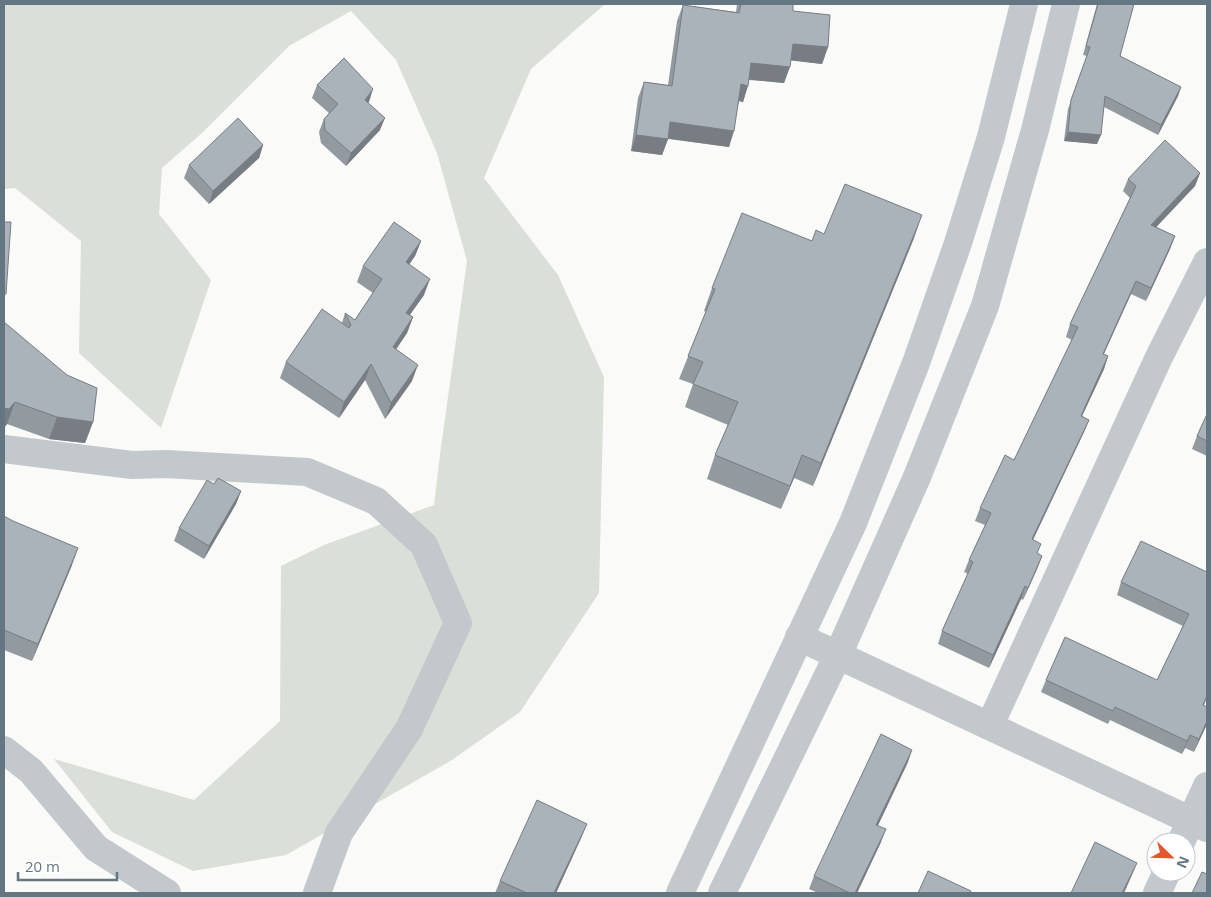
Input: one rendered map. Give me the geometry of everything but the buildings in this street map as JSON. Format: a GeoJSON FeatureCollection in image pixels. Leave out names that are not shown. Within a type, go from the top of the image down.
{"type":"FeatureCollection","features":[{"type":"Feature","properties":{"kind":"street"},"geometry":{"type":"LineString","coordinates":[[680,893],[853,524],[916,363],[958,243],[991,137],[1024,4]]}},
{"type":"Feature","properties":{"kind":"street"},"geometry":{"type":"LineString","coordinates":[[722,893],[838,655],[917,477],[985,306],[1035,130],[1066,4]]}},
{"type":"Feature","properties":{"kind":"street"},"geometry":{"type":"LineString","coordinates":[[990,725],[1159,357],[1207,262]]}},
{"type":"Feature","properties":{"kind":"street"},"geometry":{"type":"LineString","coordinates":[[4,449],[132,465],[166,464],[307,472],[376,501],[424,544],[458,623],[410,729],[339,833],[317,893]]}},
{"type":"Feature","properties":{"kind":"street"},"geometry":{"type":"LineString","coordinates":[[799,637],[990,725],[1193,830],[1207,786]]}},
{"type":"Feature","properties":{"kind":"street"},"geometry":{"type":"LineString","coordinates":[[4,750],[31,771],[96,848],[167,893]]}},
{"type":"Feature","properties":{"kind":"shaded area"},"geometry":{"type":"Polygon","coordinates":[[[4,4],[605,4],[531,69],[484,178],[558,275],[604,377],[599,593],[520,712],[452,760],[286,855],[193,871],[112,832],[54,759],[194,800],[280,721],[281,566],[324,545],[434,505],[467,261],[437,153],[396,60],[351,11],[289,46],[202,133],[162,168],[159,214],[211,280],[161,428],[79,353],[81,241],[15,188],[4,189],[4,4]]]}}]}
